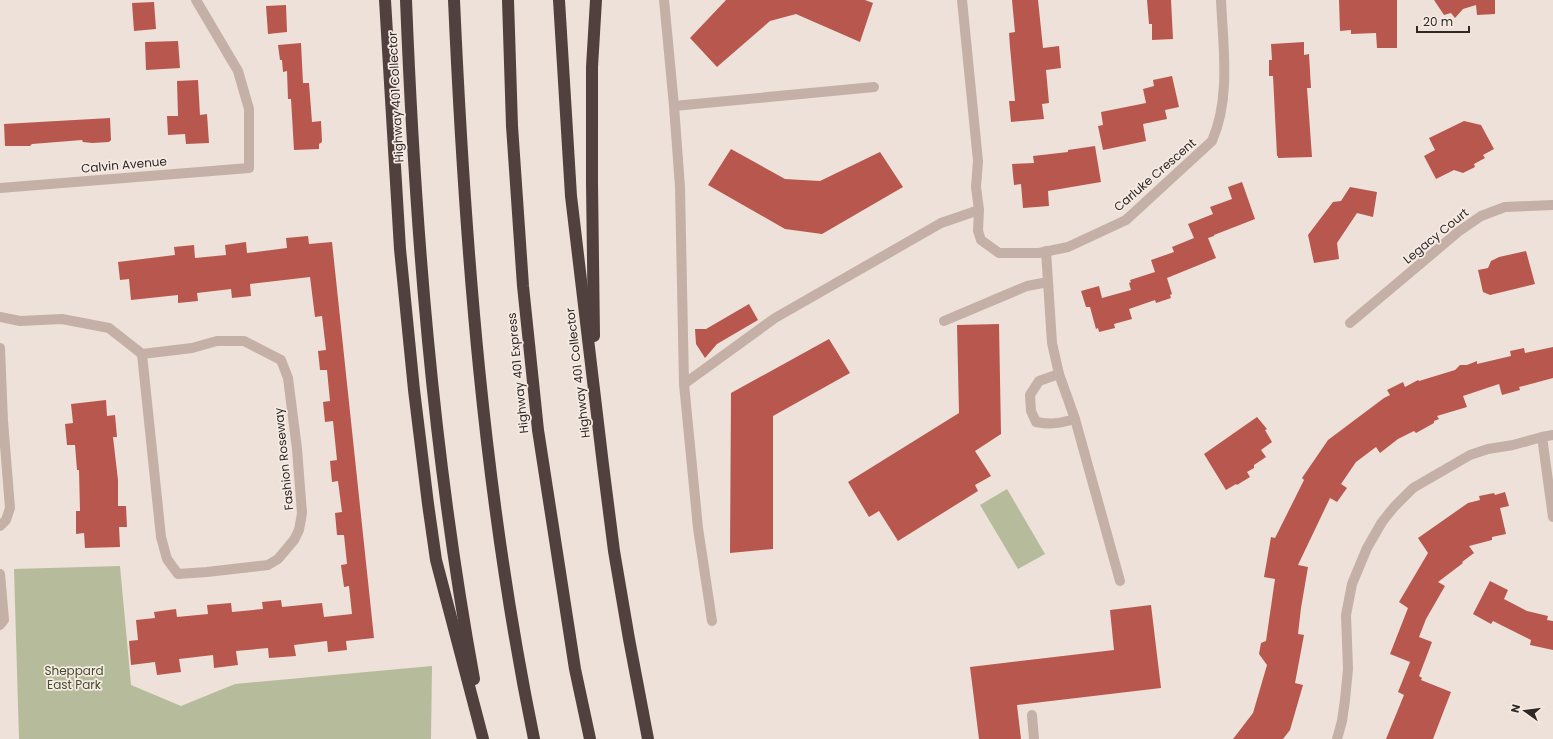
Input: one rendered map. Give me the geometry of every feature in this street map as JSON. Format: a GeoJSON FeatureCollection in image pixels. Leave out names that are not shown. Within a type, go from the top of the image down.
{"type":"FeatureCollection","features":[{"type":"Feature","properties":{"kind":"highway"},"geometry":{"type":"LineString","coordinates":[[385,0],[400,249],[412,376],[426,489],[436,560],[484,739]]}},
{"type":"Feature","properties":{"kind":"highway","name":"Highway 401 Collector"},"geometry":{"type":"LineString","coordinates":[[406,0],[414,167],[426,335],[454,556],[484,739]]}},
{"type":"Feature","properties":{"kind":"highway"},"geometry":{"type":"LineString","coordinates":[[454,0],[463,188],[481,384],[502,550],[534,739]]}},
{"type":"Feature","properties":{"kind":"highway","name":"Highway 401 Express"},"geometry":{"type":"LineString","coordinates":[[508,0],[512,126],[522,278],[537,423],[575,669],[590,739]]}},
{"type":"Feature","properties":{"kind":"highway","name":"Highway 401 Collector"},"geometry":{"type":"LineString","coordinates":[[559,0],[571,196],[595,403],[614,551],[648,739]]}},
{"type":"Feature","properties":{"kind":"highway"},"geometry":{"type":"LineString","coordinates":[[595,403],[592,67],[596,0]]}},
{"type":"Feature","properties":{"kind":"street","name":"Calvin Avenue"},"geometry":{"type":"LineString","coordinates":[[0,188],[249,168],[249,109],[238,71],[196,0]]}},
{"type":"Feature","properties":{"kind":"street"},"geometry":{"type":"LineString","coordinates":[[664,0],[680,187],[684,384],[698,528],[712,621]]}},
{"type":"Feature","properties":{"kind":"street","name":"Carluke Crescent"},"geometry":{"type":"LineString","coordinates":[[962,0],[978,161],[976,188],[979,210],[978,231],[981,240],[999,253],[1039,253],[1068,247],[1126,220],[1212,141],[1218,127],[1222,101],[1225,54],[1221,0]]}},
{"type":"Feature","properties":{"kind":"street"},"geometry":{"type":"LineString","coordinates":[[674,106],[874,86]]}},
{"type":"Feature","properties":{"kind":"street","name":"Legacy Court"},"geometry":{"type":"LineString","coordinates":[[1350,323],[1458,232],[1481,216],[1505,207],[1553,205]]}},
{"type":"Feature","properties":{"kind":"street"},"geometry":{"type":"LineString","coordinates":[[684,384],[775,318],[941,223],[979,210]]}},
{"type":"Feature","properties":{"kind":"street"},"geometry":{"type":"LineString","coordinates":[[1046,251],[1052,343],[1059,374],[1075,419],[1120,581]]}},
{"type":"Feature","properties":{"kind":"street"},"geometry":{"type":"LineString","coordinates":[[944,321],[1027,286],[1048,282]]}},
{"type":"Feature","properties":{"kind":"street"},"geometry":{"type":"LineString","coordinates":[[0,317],[20,321],[62,319],[109,328],[142,354]]}},
{"type":"Feature","properties":{"kind":"street","name":"Fashion Roseway"},"geometry":{"type":"LineString","coordinates":[[217,341],[244,341],[281,360],[288,378],[297,449],[302,513],[299,530],[294,540],[278,559],[268,565],[178,574],[167,559],[161,537],[142,354],[192,348],[217,341]]}},
{"type":"Feature","properties":{"kind":"street"},"geometry":{"type":"LineString","coordinates":[[0,348],[2,421],[10,508],[6,520],[0,526]]}},
{"type":"Feature","properties":{"kind":"street"},"geometry":{"type":"LineString","coordinates":[[1059,374],[1039,381],[1030,395],[1031,411],[1036,422],[1046,424],[1060,424],[1075,419]]}},
{"type":"Feature","properties":{"kind":"street"},"geometry":{"type":"LineString","coordinates":[[1337,739],[1343,714],[1348,669],[1346,614],[1352,584],[1367,548],[1382,522],[1394,507],[1413,488],[1470,455],[1488,449],[1513,445],[1553,435]]}},
{"type":"Feature","properties":{"kind":"street"},"geometry":{"type":"LineString","coordinates":[[1542,437],[1553,517]]}},
{"type":"Feature","properties":{"kind":"street"},"geometry":{"type":"LineString","coordinates":[[0,574],[4,620],[0,624]]}},
{"type":"Feature","properties":{"kind":"street"},"geometry":{"type":"LineString","coordinates":[[1032,715],[1034,739]]}},
{"type":"Feature","properties":{"kind":"green space"},"geometry":{"type":"Polygon","coordinates":[[[1007,489],[1045,554],[1018,569],[980,505],[1007,489]]]}},
{"type":"Feature","properties":{"kind":"green space","name":"Sheppard East Park"},"geometry":{"type":"Polygon","coordinates":[[[120,566],[131,685],[181,706],[235,684],[432,666],[431,739],[19,739],[14,569],[120,566]]]}},
{"type":"Feature","properties":{"kind":"building"},"geometry":{"type":"Polygon","coordinates":[[[726,0],[865,0],[873,3],[860,42],[796,14],[770,21],[717,67],[690,38],[726,0]]]}},
{"type":"Feature","properties":{"kind":"building"},"geometry":{"type":"Polygon","coordinates":[[[1012,0],[1038,0],[1043,48],[1059,46],[1061,68],[1046,70],[1049,103],[1042,104],[1044,119],[1011,122],[1009,101],[1015,101],[1009,33],[1015,32],[1012,0]]]}},
{"type":"Feature","properties":{"kind":"building"},"geometry":{"type":"Polygon","coordinates":[[[1147,0],[1171,0],[1173,39],[1152,40],[1152,24],[1149,24],[1147,0]]]}},
{"type":"Feature","properties":{"kind":"building"},"geometry":{"type":"Polygon","coordinates":[[[1339,0],[1397,0],[1397,48],[1377,48],[1376,33],[1351,34],[1351,30],[1340,31],[1339,0]]]}},
{"type":"Feature","properties":{"kind":"building"},"geometry":{"type":"Polygon","coordinates":[[[1434,0],[1495,0],[1495,14],[1477,15],[1476,5],[1463,9],[1455,18],[1451,13],[1444,15],[1434,0]]]}},
{"type":"Feature","properties":{"kind":"building"},"geometry":{"type":"Polygon","coordinates":[[[154,2],[156,29],[134,31],[132,3],[154,2]]]}},
{"type":"Feature","properties":{"kind":"building"},"geometry":{"type":"Polygon","coordinates":[[[286,5],[287,32],[268,34],[266,6],[286,5]]]}},
{"type":"Feature","properties":{"kind":"building"},"geometry":{"type":"Polygon","coordinates":[[[178,41],[180,68],[146,70],[145,42],[178,41]]]}},
{"type":"Feature","properties":{"kind":"building"},"geometry":{"type":"Polygon","coordinates":[[[1304,42],[1304,55],[1309,54],[1311,88],[1307,88],[1312,157],[1278,158],[1273,76],[1269,76],[1269,60],[1272,60],[1271,44],[1304,42]]]}},
{"type":"Feature","properties":{"kind":"building"},"geometry":{"type":"Polygon","coordinates":[[[301,43],[303,83],[309,83],[312,122],[321,121],[322,142],[319,144],[319,149],[294,150],[291,99],[288,99],[287,71],[283,72],[282,60],[280,60],[278,45],[301,43]]]}},
{"type":"Feature","properties":{"kind":"building"},"geometry":{"type":"Polygon","coordinates":[[[1172,76],[1179,107],[1165,110],[1167,119],[1143,124],[1146,141],[1103,150],[1098,126],[1103,125],[1101,112],[1146,103],[1143,89],[1154,86],[1153,80],[1172,76]]]}},
{"type":"Feature","properties":{"kind":"building"},"geometry":{"type":"Polygon","coordinates":[[[198,80],[200,115],[207,114],[209,143],[186,144],[185,134],[168,135],[167,116],[178,116],[177,81],[198,80]]]}},
{"type":"Feature","properties":{"kind":"building"},"geometry":{"type":"Polygon","coordinates":[[[110,118],[111,140],[109,142],[92,143],[83,142],[82,140],[32,144],[30,146],[5,146],[4,124],[110,118]]]}},
{"type":"Feature","properties":{"kind":"building"},"geometry":{"type":"Polygon","coordinates":[[[1464,121],[1481,125],[1494,149],[1483,155],[1485,158],[1474,164],[1475,167],[1463,173],[1454,170],[1436,179],[1424,156],[1435,150],[1429,138],[1464,121]]]}},
{"type":"Feature","properties":{"kind":"building"},"geometry":{"type":"Polygon","coordinates":[[[1095,146],[1101,182],[1048,191],[1049,206],[1023,208],[1021,184],[1014,185],[1012,164],[1034,163],[1033,156],[1068,152],[1068,150],[1095,146]]]}},
{"type":"Feature","properties":{"kind":"building"},"geometry":{"type":"Polygon","coordinates":[[[731,149],[785,179],[820,181],[880,152],[903,187],[822,234],[785,229],[708,185],[731,149]]]}},
{"type":"Feature","properties":{"kind":"building"},"geometry":{"type":"Polygon","coordinates":[[[1242,182],[1255,219],[1208,238],[1216,258],[1167,278],[1172,294],[1170,295],[1171,298],[1156,303],[1155,300],[1129,309],[1132,319],[1114,324],[1115,328],[1099,332],[1098,328],[1096,329],[1090,307],[1086,307],[1081,291],[1099,286],[1102,298],[1131,290],[1129,283],[1131,282],[1130,280],[1155,272],[1151,260],[1174,252],[1172,247],[1194,238],[1188,224],[1213,214],[1210,207],[1232,199],[1228,187],[1242,182]]]}},
{"type":"Feature","properties":{"kind":"building"},"geometry":{"type":"Polygon","coordinates":[[[1350,187],[1377,192],[1373,217],[1357,213],[1337,243],[1339,259],[1314,263],[1308,235],[1333,202],[1341,201],[1350,187]]]}},
{"type":"Feature","properties":{"kind":"building"},"geometry":{"type":"Polygon","coordinates":[[[308,236],[309,244],[332,242],[374,638],[346,641],[347,650],[328,652],[327,641],[294,645],[296,656],[269,658],[268,648],[236,651],[238,665],[214,668],[213,655],[179,659],[181,672],[157,675],[155,662],[131,665],[129,641],[138,640],[136,620],[155,618],[154,612],[176,609],[177,617],[208,614],[207,605],[231,603],[232,612],[263,609],[262,602],[281,600],[282,607],[322,603],[324,617],[352,614],[349,586],[344,587],[341,565],[347,564],[344,535],[337,535],[335,513],[342,512],[338,481],[332,482],[330,461],[337,460],[333,421],[325,422],[323,402],[330,401],[327,370],[320,370],[318,351],[326,350],[322,316],[315,317],[310,277],[250,284],[251,296],[232,298],[231,289],[197,293],[198,301],[178,303],[178,295],[131,300],[129,279],[120,280],[118,262],[175,255],[174,247],[194,245],[195,258],[226,255],[225,245],[246,242],[247,253],[287,248],[286,238],[308,236]]]}},
{"type":"Feature","properties":{"kind":"building"},"geometry":{"type":"Polygon","coordinates":[[[1526,251],[1535,284],[1490,295],[1483,292],[1478,270],[1488,268],[1491,261],[1499,257],[1526,251]]]}},
{"type":"Feature","properties":{"kind":"building"},"geometry":{"type":"Polygon","coordinates":[[[749,304],[758,320],[717,344],[705,358],[696,344],[695,329],[706,329],[749,304]]]}},
{"type":"Feature","properties":{"kind":"building"},"geometry":{"type":"Polygon","coordinates":[[[999,324],[1001,434],[975,451],[991,476],[975,485],[978,491],[898,541],[879,511],[869,517],[848,482],[959,413],[957,325],[999,324]]]}},
{"type":"Feature","properties":{"kind":"building"},"geometry":{"type":"Polygon","coordinates":[[[829,339],[850,373],[773,416],[773,549],[730,553],[731,393],[829,339]]]}},
{"type":"Feature","properties":{"kind":"building"},"geometry":{"type":"Polygon","coordinates":[[[1553,347],[1553,378],[1519,387],[1520,390],[1502,395],[1499,384],[1463,396],[1467,407],[1437,416],[1439,419],[1434,421],[1434,423],[1416,433],[1414,431],[1398,439],[1380,453],[1376,447],[1356,462],[1341,484],[1347,488],[1337,502],[1330,498],[1298,565],[1308,567],[1298,634],[1304,635],[1295,683],[1303,685],[1290,730],[1283,739],[1233,739],[1253,713],[1267,665],[1259,654],[1261,643],[1266,641],[1275,579],[1264,577],[1271,537],[1275,538],[1304,480],[1302,478],[1328,440],[1390,395],[1387,390],[1403,382],[1405,387],[1418,380],[1419,381],[1455,370],[1460,365],[1467,365],[1477,361],[1477,364],[1511,356],[1510,351],[1524,348],[1525,353],[1553,347]]]}},
{"type":"Feature","properties":{"kind":"building"},"geometry":{"type":"Polygon","coordinates":[[[106,400],[107,416],[115,415],[117,437],[113,437],[118,480],[118,506],[126,506],[127,527],[119,527],[120,547],[85,548],[84,533],[76,534],[76,511],[80,511],[79,470],[77,470],[75,445],[67,445],[65,424],[73,423],[71,404],[106,400]]]}},
{"type":"Feature","properties":{"kind":"building"},"geometry":{"type":"Polygon","coordinates":[[[1257,417],[1267,429],[1265,430],[1272,442],[1261,450],[1266,457],[1247,472],[1250,477],[1226,490],[1204,454],[1257,417]]]}},
{"type":"Feature","properties":{"kind":"building"},"geometry":{"type":"Polygon","coordinates":[[[1505,492],[1509,506],[1500,508],[1506,534],[1492,537],[1492,540],[1469,546],[1474,553],[1438,582],[1445,586],[1426,619],[1419,637],[1432,642],[1419,676],[1422,678],[1421,680],[1451,692],[1433,739],[1386,739],[1404,695],[1398,692],[1410,662],[1390,654],[1408,608],[1399,602],[1428,553],[1418,538],[1468,503],[1480,500],[1479,496],[1494,493],[1495,495],[1505,492]]]}},
{"type":"Feature","properties":{"kind":"building"},"geometry":{"type":"Polygon","coordinates":[[[1490,581],[1508,590],[1504,599],[1527,611],[1548,616],[1547,620],[1553,621],[1553,650],[1530,645],[1531,640],[1493,621],[1491,624],[1473,614],[1490,581]]]}},
{"type":"Feature","properties":{"kind":"building"},"geometry":{"type":"Polygon","coordinates":[[[1151,605],[1161,688],[1017,705],[1021,739],[979,739],[970,667],[1114,650],[1110,610],[1151,605]]]}}]}
